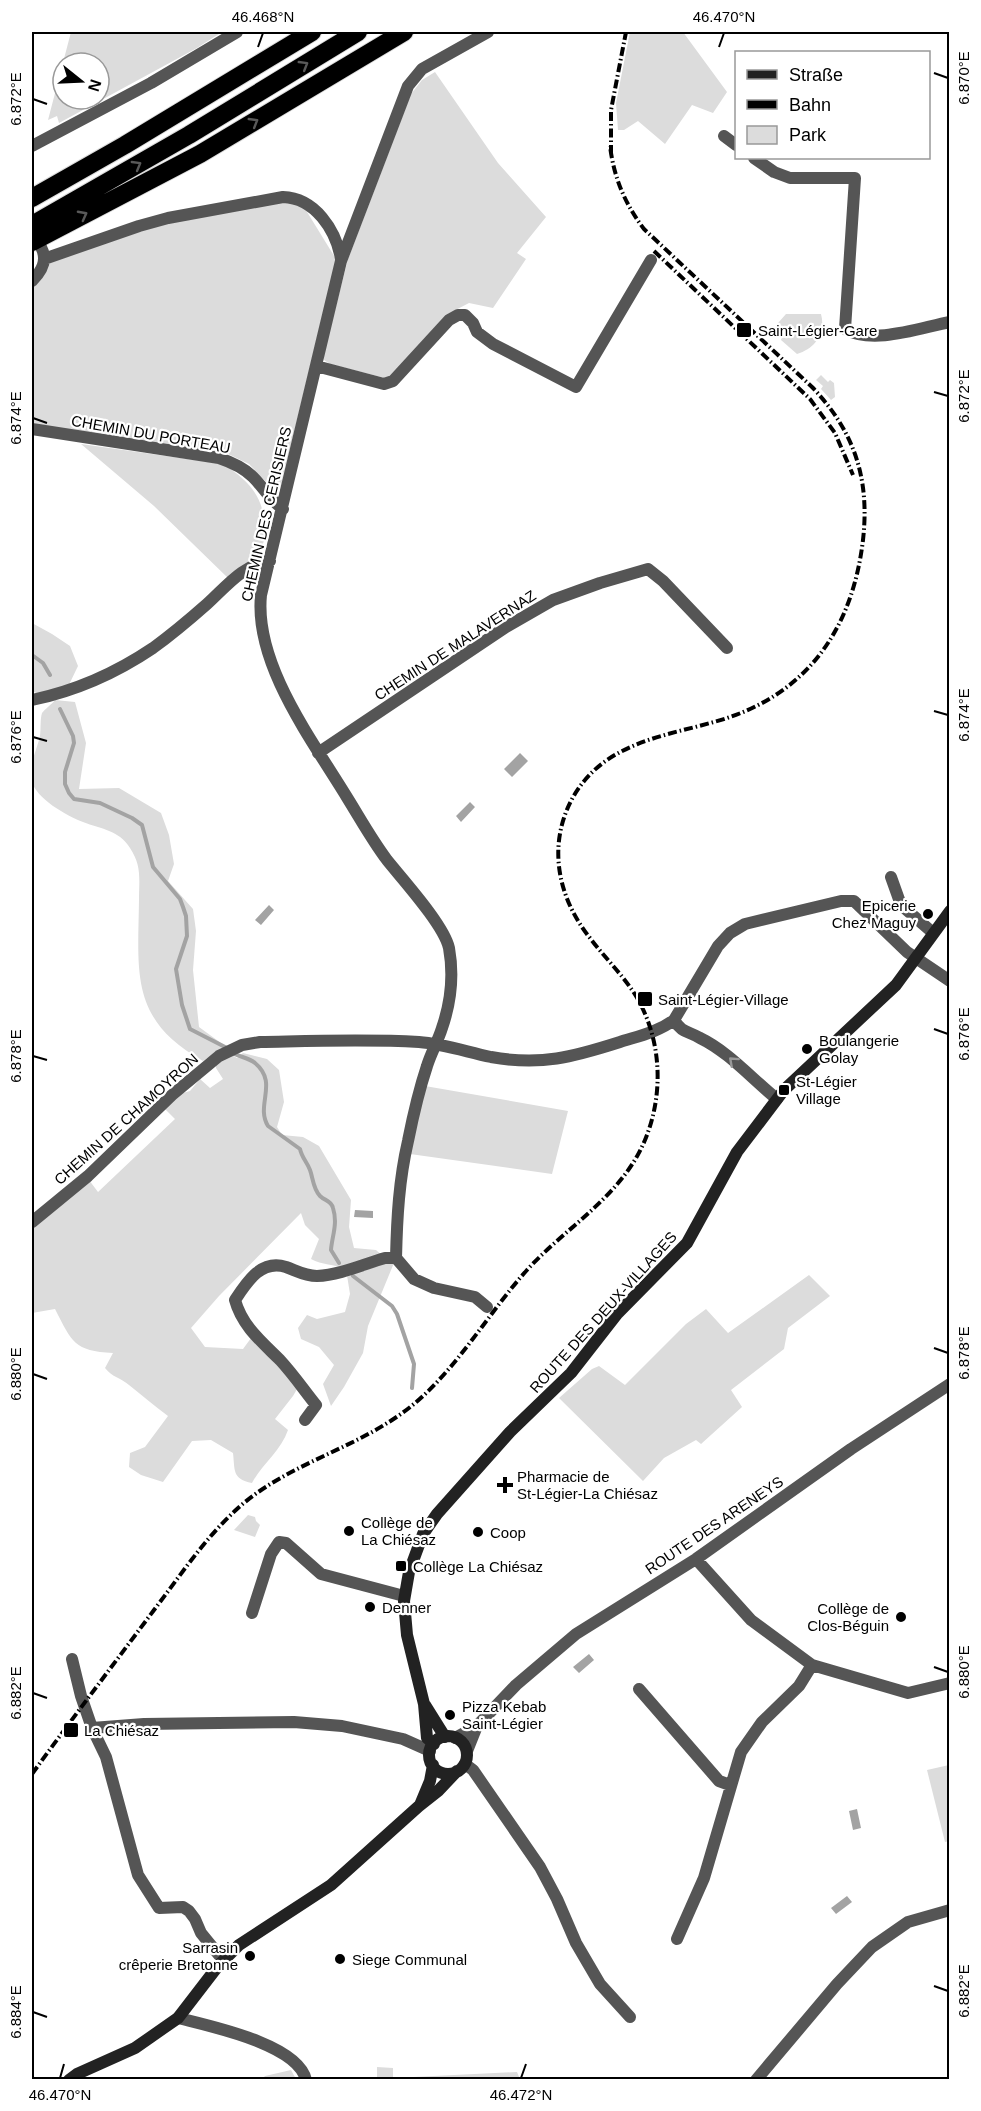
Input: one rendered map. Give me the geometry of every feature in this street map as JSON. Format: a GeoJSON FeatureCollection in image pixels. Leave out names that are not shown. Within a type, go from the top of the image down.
{"type":"FeatureCollection","features":[{"type":"Feature","properties":{"kind":"highway"},"geometry":{"type":"LineString","coordinates":[[175,115],[294,32]]}},
{"type":"Feature","properties":{"kind":"highway"},"geometry":{"type":"LineString","coordinates":[[32,198],[312,32]]}},
{"type":"Feature","properties":{"kind":"highway"},"geometry":{"type":"LineString","coordinates":[[32,225],[189,135],[358,32]]}},
{"type":"Feature","properties":{"kind":"highway"},"geometry":{"type":"LineString","coordinates":[[36,244],[200,154],[404,32]]}},
{"type":"Feature","properties":{"kind":"main road","name":"ROUTE DES DEUX-VILLAGES"},"geometry":{"type":"LineString","coordinates":[[430,1744],[424,1704],[407,1635],[404,1596],[416,1550],[430,1523],[510,1432],[571,1373],[627,1304],[687,1243],[724,1173],[777,1100],[896,985],[950,911]]}},
{"type":"Feature","properties":{"kind":"main road","name":"ROUTE DES DEUX-VILLAGES"},"geometry":{"type":"LineString","coordinates":[[424,1704],[450,1737]]}},
{"type":"Feature","properties":{"kind":"main road"},"geometry":{"type":"LineString","coordinates":[[69,2079],[135,2048],[178,2018],[223,1960],[239,1945],[331,1885],[438,1791],[461,1768],[466,1751],[463,1743],[450,1737],[430,1744],[433,1765],[428,1786],[419,1806]]}},
{"type":"Feature","properties":{"kind":"main road"},"geometry":{"type":"LineString","coordinates":[[433,1765],[445,1773],[461,1768]]}},
{"type":"Feature","properties":{"kind":"street"},"geometry":{"type":"LineString","coordinates":[[32,146],[151,83],[237,32]]}},
{"type":"Feature","properties":{"kind":"street","name":"CHEMIN DES CERISIERS"},"geometry":{"type":"LineString","coordinates":[[396,1258],[398,1198],[408,1141],[427,1065],[446,1014],[453,978],[448,945],[429,912],[370,838],[318,753],[275,672],[264,643],[259,610],[341,261],[408,86],[422,69],[488,32]]}},
{"type":"Feature","properties":{"kind":"street"},"geometry":{"type":"LineString","coordinates":[[724,136],[735,144]]}},
{"type":"Feature","properties":{"kind":"street"},"geometry":{"type":"LineString","coordinates":[[755,159],[774,172],[790,178],[855,178],[845,329],[853,334],[866,336],[950,322]]}},
{"type":"Feature","properties":{"kind":"street"},"geometry":{"type":"LineString","coordinates":[[44,260],[168,218],[283,197],[295,197],[320,214],[330,227],[339,246],[341,261]]}},
{"type":"Feature","properties":{"kind":"street"},"geometry":{"type":"LineString","coordinates":[[32,281],[42,268],[44,260],[36,244]]}},
{"type":"Feature","properties":{"kind":"street"},"geometry":{"type":"LineString","coordinates":[[316,366],[384,384],[393,381],[449,320],[458,315],[465,315],[473,323],[477,332],[493,344],[576,387],[651,260]]}},
{"type":"Feature","properties":{"kind":"street","name":"CHEMIN DU PORTEAU"},"geometry":{"type":"LineString","coordinates":[[32,429],[219,458],[235,464],[252,476],[269,498],[283,509]]}},
{"type":"Feature","properties":{"kind":"street"},"geometry":{"type":"LineString","coordinates":[[32,700],[64,693],[109,674],[153,648],[205,606],[242,572],[260,562],[270,561]]}},
{"type":"Feature","properties":{"kind":"street","name":"CHEMIN DE MALAVERNAZ"},"geometry":{"type":"LineString","coordinates":[[318,753],[506,627],[553,600],[648,569],[663,580],[727,648]]}},
{"type":"Feature","properties":{"kind":"street"},"geometry":{"type":"LineString","coordinates":[[891,877],[901,905],[933,932]]}},
{"type":"Feature","properties":{"kind":"street"},"geometry":{"type":"LineString","coordinates":[[777,1100],[720,1050],[685,1032],[674,1020],[718,946],[730,933],[754,921],[841,901],[854,901],[915,958],[950,981]]}},
{"type":"Feature","properties":{"kind":"street","name":"CHEMIN DE CHAMOYRON"},"geometry":{"type":"LineString","coordinates":[[32,1222],[88,1176],[171,1095],[219,1056],[242,1044],[377,1041],[435,1043],[492,1057],[547,1061],[586,1054],[665,1027],[674,1020]]}},
{"type":"Feature","properties":{"kind":"street"},"geometry":{"type":"LineString","coordinates":[[304,1420],[316,1405],[238,1313],[235,1300],[257,1272],[271,1265],[284,1266],[306,1276],[318,1276],[386,1258],[396,1258],[414,1279],[434,1288],[475,1297],[487,1307]]}},
{"type":"Feature","properties":{"kind":"street","name":"ROUTE DES ARENEYS"},"geometry":{"type":"LineString","coordinates":[[466,1751],[477,1726],[516,1685],[576,1634],[696,1559],[851,1449],[950,1384]]}},
{"type":"Feature","properties":{"kind":"street"},"geometry":{"type":"LineString","coordinates":[[252,1613],[271,1554],[279,1542],[286,1543],[321,1574],[404,1596]]}},
{"type":"Feature","properties":{"kind":"street"},"geometry":{"type":"LineString","coordinates":[[696,1559],[751,1620],[812,1665],[908,1693],[921,1692],[950,1683]]}},
{"type":"Feature","properties":{"kind":"street"},"geometry":{"type":"LineString","coordinates":[[72,1659],[92,1728],[106,1757],[138,1875],[159,1908],[183,1907],[189,1911],[201,1934],[223,1960]]}},
{"type":"Feature","properties":{"kind":"street"},"geometry":{"type":"LineString","coordinates":[[677,1939],[704,1878],[741,1752],[762,1722],[799,1686],[812,1665]]}},
{"type":"Feature","properties":{"kind":"street"},"geometry":{"type":"LineString","coordinates":[[639,1689],[719,1781],[730,1785]]}},
{"type":"Feature","properties":{"kind":"street"},"geometry":{"type":"LineString","coordinates":[[92,1728],[144,1724],[294,1722],[342,1726],[430,1744]]}},
{"type":"Feature","properties":{"kind":"street","name":"ROUTE DES ARENEYS"},"geometry":{"type":"LineString","coordinates":[[450,1737],[477,1726]]}},
{"type":"Feature","properties":{"kind":"street"},"geometry":{"type":"LineString","coordinates":[[461,1768],[473,1770],[540,1867],[576,1943],[600,1984],[630,2018]]}},
{"type":"Feature","properties":{"kind":"street"},"geometry":{"type":"LineString","coordinates":[[756,2079],[837,1984],[872,1947],[908,1922],[950,1910]]}},
{"type":"Feature","properties":{"kind":"street"},"geometry":{"type":"LineString","coordinates":[[178,2018],[226,2031],[284,2054],[304,2073],[306,2079]]}},
{"type":"Feature","properties":{"kind":"green space"},"geometry":{"type":"Polygon","coordinates":[[[71,32],[222,32],[111,95],[111,51],[66,51],[71,32]]]}},
{"type":"Feature","properties":{"kind":"green space"},"geometry":{"type":"Polygon","coordinates":[[[630,32],[683,32],[727,92],[713,113],[692,105],[665,144],[638,121],[624,130],[618,130],[616,103],[630,32]]]}},
{"type":"Feature","properties":{"kind":"green space"},"geometry":{"type":"Polygon","coordinates":[[[435,72],[498,163],[546,217],[517,253],[526,259],[493,308],[469,303],[446,315],[390,377],[385,378],[330,364],[324,360],[324,353],[348,259],[411,94],[422,80],[435,72]]]}},
{"type":"Feature","properties":{"kind":"green space"},"geometry":{"type":"Polygon","coordinates":[[[51,109],[51,111],[81,111],[59,123],[57,116],[48,120],[51,109]]]}},
{"type":"Feature","properties":{"kind":"green space"},"geometry":{"type":"Polygon","coordinates":[[[291,201],[304,207],[336,259],[281,486],[277,489],[271,487],[249,464],[224,452],[39,425],[32,422],[32,281],[44,259],[166,223],[291,201]]]}},
{"type":"Feature","properties":{"kind":"green space"},"geometry":{"type":"Polygon","coordinates":[[[786,314],[821,314],[822,327],[818,339],[809,348],[797,354],[781,340],[784,331],[778,323],[786,314]]]}},
{"type":"Feature","properties":{"kind":"green space"},"geometry":{"type":"Polygon","coordinates":[[[821,375],[828,382],[830,380],[834,383],[835,397],[831,400],[821,389],[823,386],[816,380],[821,375]]]}},
{"type":"Feature","properties":{"kind":"green space"},"geometry":{"type":"Polygon","coordinates":[[[81,444],[223,464],[240,476],[258,498],[264,516],[262,547],[229,579],[154,506],[81,444]]]}},
{"type":"Feature","properties":{"kind":"green space"},"geometry":{"type":"Polygon","coordinates":[[[32,623],[70,646],[78,666],[65,693],[38,694],[32,691],[32,623]]]}},
{"type":"Feature","properties":{"kind":"green space"},"geometry":{"type":"Polygon","coordinates":[[[55,700],[75,702],[86,743],[79,789],[119,788],[161,813],[169,835],[174,864],[168,881],[193,909],[196,931],[193,970],[199,1027],[225,1046],[203,1061],[179,1045],[162,1029],[150,1012],[143,993],[138,951],[139,873],[130,848],[121,837],[61,811],[45,800],[34,787],[31,769],[40,736],[41,715],[55,700]]]}},
{"type":"Feature","properties":{"kind":"green space"},"geometry":{"type":"Polygon","coordinates":[[[243,1053],[267,1059],[279,1070],[284,1102],[277,1127],[282,1135],[303,1137],[319,1146],[351,1200],[349,1227],[354,1248],[376,1250],[385,1258],[396,1258],[368,1326],[363,1353],[331,1406],[323,1384],[334,1365],[319,1347],[301,1339],[298,1328],[307,1315],[317,1319],[345,1312],[350,1294],[346,1269],[311,1259],[319,1239],[305,1225],[301,1213],[219,1296],[191,1328],[205,1347],[243,1349],[254,1334],[300,1384],[275,1419],[288,1430],[285,1438],[252,1483],[241,1479],[236,1473],[233,1453],[211,1440],[192,1441],[163,1482],[141,1475],[129,1467],[130,1453],[145,1447],[168,1416],[105,1368],[113,1353],[90,1350],[76,1343],[55,1309],[32,1313],[32,1224],[89,1180],[98,1192],[175,1119],[164,1108],[179,1094],[190,1091],[200,1079],[210,1088],[223,1079],[216,1068],[216,1063],[230,1054],[237,1058],[243,1053]]]}},
{"type":"Feature","properties":{"kind":"green space"},"geometry":{"type":"Polygon","coordinates":[[[425,1086],[568,1111],[552,1174],[410,1154],[425,1086]]]}},
{"type":"Feature","properties":{"kind":"green space"},"geometry":{"type":"Polygon","coordinates":[[[809,1275],[830,1296],[788,1328],[784,1349],[731,1390],[742,1407],[701,1444],[696,1440],[664,1458],[643,1481],[559,1398],[592,1369],[599,1366],[625,1385],[686,1324],[706,1309],[728,1333],[809,1275]]]}},
{"type":"Feature","properties":{"kind":"green space"},"geometry":{"type":"Polygon","coordinates":[[[248,1515],[255,1517],[260,1525],[255,1537],[234,1530],[248,1515]]]}},
{"type":"Feature","properties":{"kind":"green space"},"geometry":{"type":"Polygon","coordinates":[[[949,1765],[949,1841],[945,1842],[927,1770],[949,1765]]]}},
{"type":"Feature","properties":{"kind":"green space"},"geometry":{"type":"Polygon","coordinates":[[[377,2067],[393,2068],[393,2078],[517,2072],[520,2079],[377,2079],[377,2067]]]}},
{"type":"Feature","properties":{"kind":"green space"},"geometry":{"type":"Polygon","coordinates":[[[291,2070],[296,2079],[262,2079],[265,2076],[291,2070]]]}},
{"type":"Feature","properties":{"kind":"shaded area"},"geometry":{"type":"Polygon","coordinates":[[[520,753],[528,761],[512,777],[504,769],[520,753]]]}},
{"type":"Feature","properties":{"kind":"shaded area"},"geometry":{"type":"Polygon","coordinates":[[[470,802],[475,807],[461,822],[456,816],[470,802]]]}},
{"type":"Feature","properties":{"kind":"shaded area"},"geometry":{"type":"Polygon","coordinates":[[[269,905],[274,910],[261,925],[255,920],[269,905]]]}},
{"type":"Feature","properties":{"kind":"shaded area"},"geometry":{"type":"Polygon","coordinates":[[[355,1210],[373,1211],[373,1218],[354,1217],[355,1210]]]}},
{"type":"Feature","properties":{"kind":"shaded area"},"geometry":{"type":"Polygon","coordinates":[[[589,1654],[594,1660],[579,1673],[573,1667],[589,1654]]]}},
{"type":"Feature","properties":{"kind":"shaded area"},"geometry":{"type":"Polygon","coordinates":[[[857,1809],[861,1828],[853,1830],[849,1811],[857,1809]]]}},
{"type":"Feature","properties":{"kind":"shaded area"},"geometry":{"type":"Polygon","coordinates":[[[847,1896],[852,1902],[836,1914],[831,1908],[847,1896]]]}},
{"type":"Feature","properties":{"kind":"waterway"},"geometry":{"type":"LineString","coordinates":[[32,655],[43,663],[50,675]]}},
{"type":"Feature","properties":{"kind":"waterway"},"geometry":{"type":"LineString","coordinates":[[60,709],[74,743],[65,772],[65,784],[69,793],[74,799],[100,803],[142,825],[153,867],[180,899],[186,916],[187,936],[176,969],[182,1005],[190,1029],[227,1048]]}},
{"type":"Feature","properties":{"kind":"waterway"},"geometry":{"type":"LineString","coordinates":[[233,1053],[253,1061],[262,1071],[266,1086],[264,1110],[268,1126],[300,1149],[316,1190],[332,1205],[335,1225],[331,1250],[339,1263]]}},
{"type":"Feature","properties":{"kind":"waterway"},"geometry":{"type":"LineString","coordinates":[[353,1276],[392,1306],[397,1314],[414,1364],[412,1388]]}},
{"type":"Feature","properties":{"kind":"railway"},"geometry":{"type":"LineString","coordinates":[[611,154],[611,110],[626,32]]}},
{"type":"Feature","properties":{"kind":"railway"},"geometry":{"type":"LineString","coordinates":[[32,1774],[183,1571],[225,1520],[255,1494],[275,1481],[378,1429],[417,1401],[451,1367],[527,1270],[608,1194],[635,1160],[645,1140],[655,1104],[657,1086],[655,1049],[645,1013],[636,996],[590,938],[570,906],[564,889],[558,853],[564,817],[584,781],[616,754],[653,738],[746,711],[774,696],[798,678],[818,656],[835,631],[848,604],[857,573],[865,517],[861,476],[848,438],[839,421],[812,387],[644,229],[621,190],[610,146]]}},
{"type":"Feature","properties":{"kind":"railway"},"geometry":{"type":"LineString","coordinates":[[654,251],[810,399],[835,433],[853,475]]}},
{"type":"Feature","properties":{"kind":"place","name":"Saint-Légier-Gare"},"geometry":{"type":"Point","coordinates":[744,330]}},
{"type":"Feature","properties":{"kind":"place","name":"Epicerie Chez Maguy"},"geometry":{"type":"Point","coordinates":[928,914]}},
{"type":"Feature","properties":{"kind":"place","name":"Saint-Légier-Village"},"geometry":{"type":"Point","coordinates":[645,999]}},
{"type":"Feature","properties":{"kind":"place","name":"Boulangerie Golay"},"geometry":{"type":"Point","coordinates":[807,1049]}},
{"type":"Feature","properties":{"kind":"place","name":"St-Légier Village"},"geometry":{"type":"Point","coordinates":[784,1090]}},
{"type":"Feature","properties":{"kind":"place","name":"Pharmacie de St-Légier-La Chiésaz"},"geometry":{"type":"Point","coordinates":[505,1485]}},
{"type":"Feature","properties":{"kind":"place","name":"Collège de La Chiésaz"},"geometry":{"type":"Point","coordinates":[349,1531]}},
{"type":"Feature","properties":{"kind":"place","name":"Coop"},"geometry":{"type":"Point","coordinates":[478,1532]}},
{"type":"Feature","properties":{"kind":"place","name":"Collège La Chiésaz"},"geometry":{"type":"Point","coordinates":[401,1566]}},
{"type":"Feature","properties":{"kind":"place","name":"Denner"},"geometry":{"type":"Point","coordinates":[370,1607]}},
{"type":"Feature","properties":{"kind":"place","name":"Collège de Clos-Béguin"},"geometry":{"type":"Point","coordinates":[901,1617]}},
{"type":"Feature","properties":{"kind":"place","name":"Pizza Kebab Saint-Légier"},"geometry":{"type":"Point","coordinates":[450,1715]}},
{"type":"Feature","properties":{"kind":"place","name":"La Chiésaz"},"geometry":{"type":"Point","coordinates":[71,1730]}},
{"type":"Feature","properties":{"kind":"place","name":"Sarrasin crêperie Bretonne"},"geometry":{"type":"Point","coordinates":[250,1956]}},
{"type":"Feature","properties":{"kind":"place","name":"Siege Communal"},"geometry":{"type":"Point","coordinates":[340,1959]}}]}
